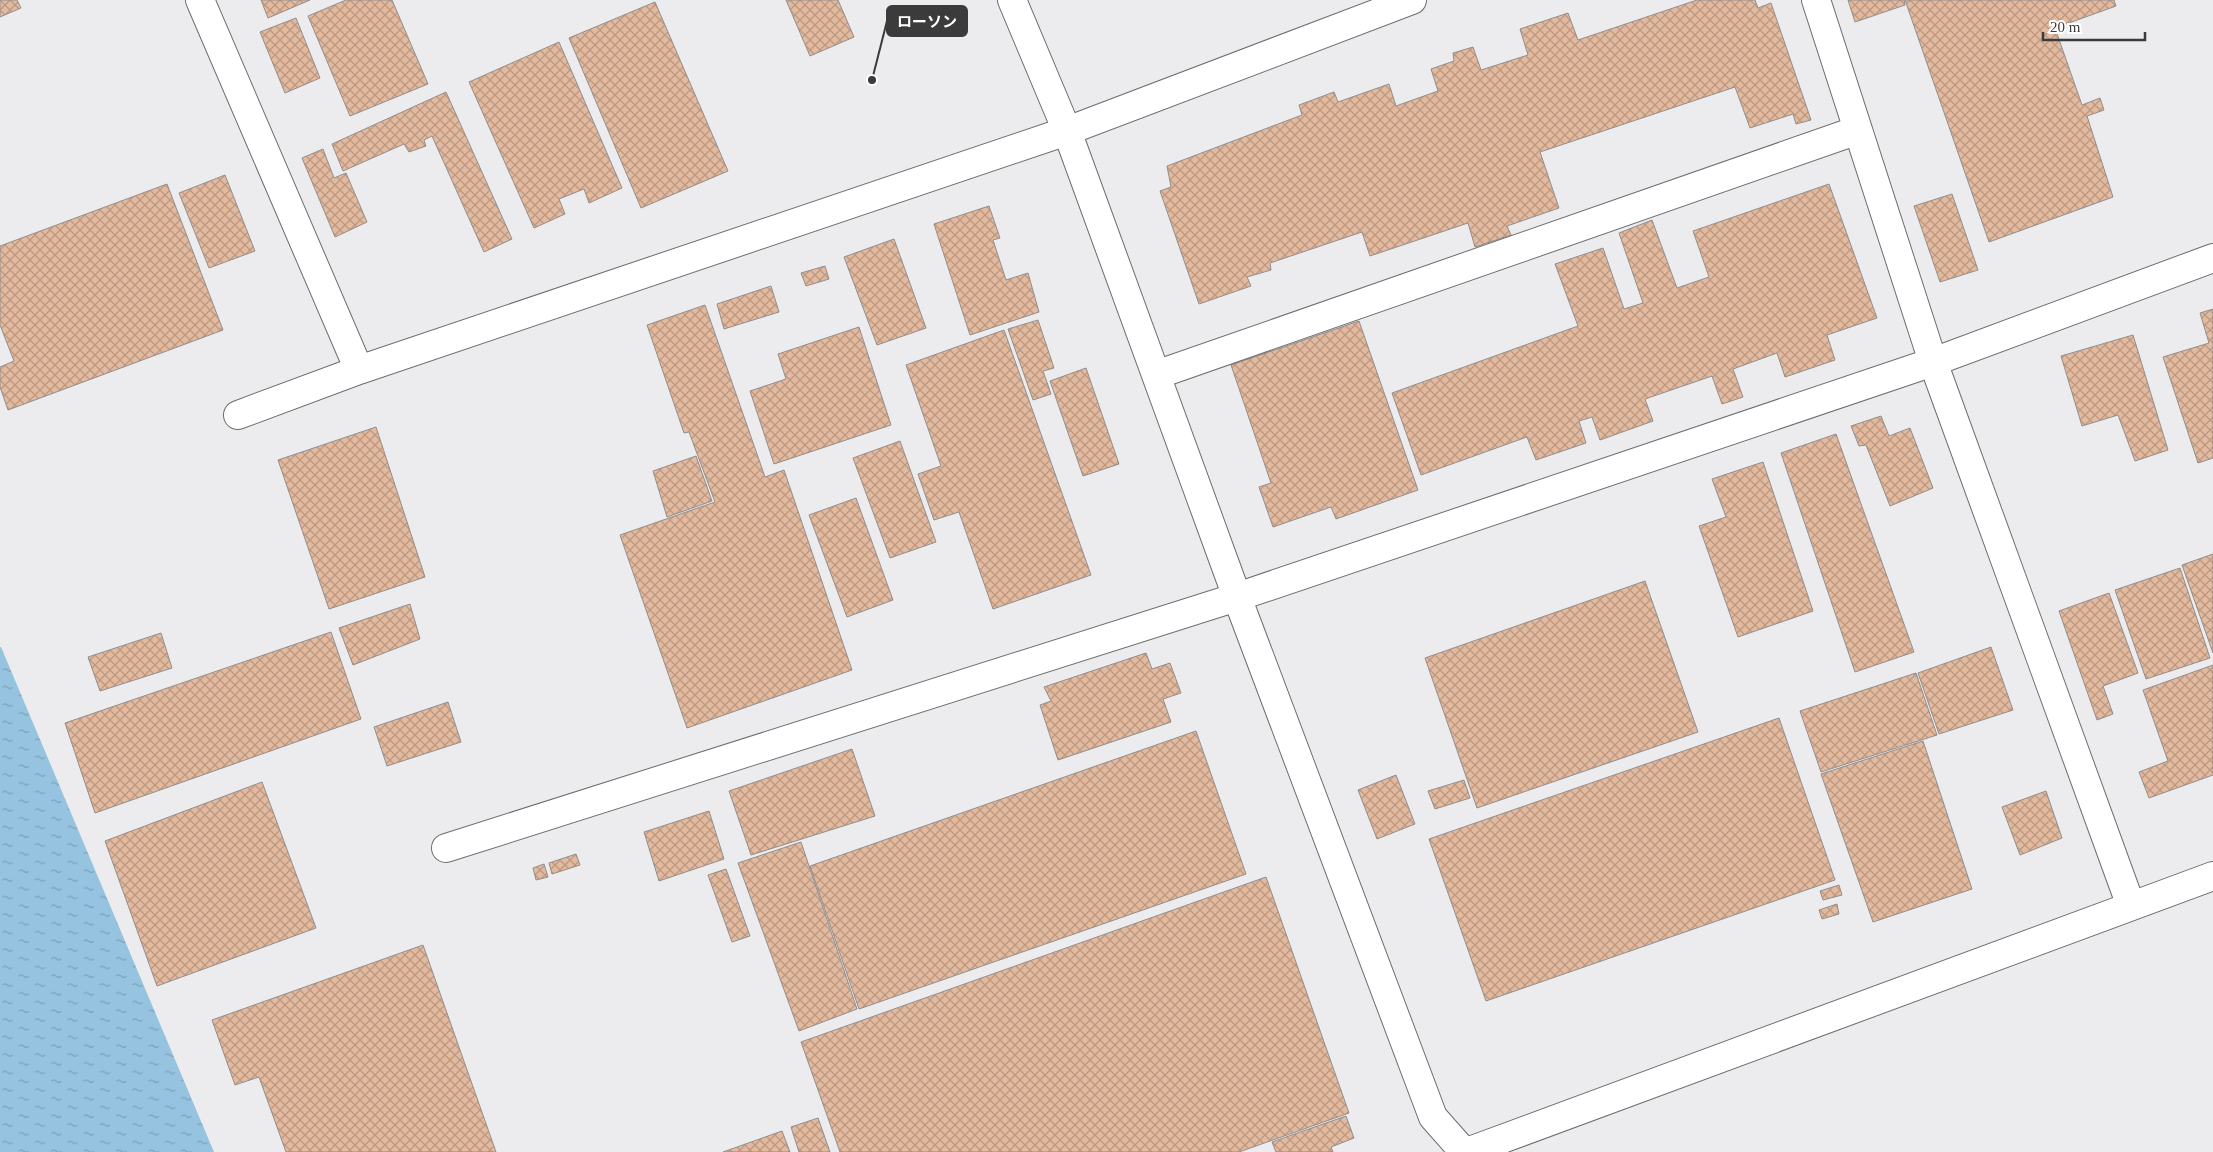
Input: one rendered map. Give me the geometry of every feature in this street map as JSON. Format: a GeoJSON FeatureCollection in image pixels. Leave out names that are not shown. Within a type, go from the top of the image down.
{"type":"FeatureCollection","features":[{"type":"Feature","properties":{"kind":"street"},"geometry":{"type":"LineString","coordinates":[[200,0],[360,370]]}},
{"type":"Feature","properties":{"kind":"street"},"geometry":{"type":"LineString","coordinates":[[1012,0],[1067,131],[1237,597],[1433,1116],[1465,1152],[2213,876]]}},
{"type":"Feature","properties":{"kind":"street"},"geometry":{"type":"LineString","coordinates":[[238,415],[360,370],[1067,131],[1407,0],[1412,0]]}},
{"type":"Feature","properties":{"kind":"street"},"geometry":{"type":"LineString","coordinates":[[1816,0],[1933,362],[2131,906]]}},
{"type":"Feature","properties":{"kind":"street"},"geometry":{"type":"LineString","coordinates":[[1156,375],[1858,130]]}},
{"type":"Feature","properties":{"kind":"street"},"geometry":{"type":"LineString","coordinates":[[446,848],[1237,597],[1933,362],[2213,258]]}},
{"type":"Feature","properties":{"kind":"water"},"geometry":{"type":"Polygon","coordinates":[[[1,647],[214,1152],[0,1152],[1,647]]]}},
{"type":"Feature","properties":{"kind":"building"},"geometry":{"type":"Polygon","coordinates":[[[0,0],[17,0],[21,8],[0,17],[0,0]]]}},
{"type":"Feature","properties":{"kind":"building"},"geometry":{"type":"Polygon","coordinates":[[[261,0],[310,0],[268,18],[261,0]]]}},
{"type":"Feature","properties":{"kind":"building"},"geometry":{"type":"Polygon","coordinates":[[[346,0],[392,0],[428,84],[350,116],[308,16],[346,0]]]}},
{"type":"Feature","properties":{"kind":"building"},"geometry":{"type":"Polygon","coordinates":[[[786,0],[838,0],[854,37],[810,56],[786,0]]]}},
{"type":"Feature","properties":{"kind":"building"},"geometry":{"type":"Polygon","coordinates":[[[1697,0],[1755,0],[1758,8],[1771,3],[1811,120],[1796,124],[1793,114],[1750,128],[1735,87],[1540,152],[1559,208],[1507,226],[1511,235],[1475,247],[1468,223],[1370,256],[1362,232],[1270,263],[1271,270],[1247,277],[1251,286],[1199,304],[1160,191],[1171,187],[1167,166],[1302,115],[1299,105],[1334,92],[1338,102],[1389,84],[1396,106],[1438,91],[1431,69],[1454,61],[1453,53],[1473,47],[1481,70],[1528,55],[1520,29],[1568,13],[1578,40],[1697,0]]]}},
{"type":"Feature","properties":{"kind":"building"},"geometry":{"type":"Polygon","coordinates":[[[1848,0],[1904,0],[1905,5],[1855,22],[1848,0]]]}},
{"type":"Feature","properties":{"kind":"building"},"geometry":{"type":"Polygon","coordinates":[[[1905,0],[2114,0],[2116,6],[2055,28],[2082,105],[2100,98],[2104,110],[2087,116],[2113,197],[1989,242],[1905,0]]]}},
{"type":"Feature","properties":{"kind":"building"},"geometry":{"type":"Polygon","coordinates":[[[655,2],[728,171],[641,208],[569,38],[655,2]]]}},
{"type":"Feature","properties":{"kind":"building"},"geometry":{"type":"Polygon","coordinates":[[[296,18],[320,78],[285,93],[260,32],[296,18]]]}},
{"type":"Feature","properties":{"kind":"building"},"geometry":{"type":"Polygon","coordinates":[[[559,42],[622,188],[589,203],[584,189],[559,199],[565,214],[534,228],[469,82],[559,42]]]}},
{"type":"Feature","properties":{"kind":"building"},"geometry":{"type":"Polygon","coordinates":[[[446,92],[512,239],[484,252],[432,136],[424,140],[426,146],[409,152],[404,144],[343,171],[332,144],[446,92]]]}},
{"type":"Feature","properties":{"kind":"building"},"geometry":{"type":"Polygon","coordinates":[[[323,149],[334,178],[346,173],[367,222],[335,237],[302,158],[323,149]]]}},
{"type":"Feature","properties":{"kind":"building"},"geometry":{"type":"Polygon","coordinates":[[[225,175],[255,251],[209,268],[179,193],[225,175]]]}},
{"type":"Feature","properties":{"kind":"building"},"geometry":{"type":"Polygon","coordinates":[[[167,184],[223,330],[8,410],[0,387],[0,367],[14,361],[0,325],[0,246],[167,184]]]}},
{"type":"Feature","properties":{"kind":"building"},"geometry":{"type":"Polygon","coordinates":[[[1829,184],[1877,318],[1827,335],[1835,360],[1785,377],[1777,353],[1733,369],[1743,397],[1722,404],[1712,376],[1645,399],[1653,421],[1600,440],[1592,417],[1579,421],[1586,443],[1536,460],[1527,437],[1421,475],[1392,393],[1578,326],[1555,264],[1603,248],[1624,309],[1643,303],[1619,233],[1652,220],[1677,288],[1709,277],[1693,231],[1829,184]]]}},
{"type":"Feature","properties":{"kind":"building"},"geometry":{"type":"Polygon","coordinates":[[[1952,194],[1978,270],[1940,282],[1914,206],[1952,194]]]}},
{"type":"Feature","properties":{"kind":"building"},"geometry":{"type":"Polygon","coordinates":[[[989,206],[1000,238],[993,240],[1006,280],[1028,273],[1039,312],[970,335],[934,224],[989,206]]]}},
{"type":"Feature","properties":{"kind":"building"},"geometry":{"type":"Polygon","coordinates":[[[894,239],[926,328],[877,345],[844,257],[894,239]]]}},
{"type":"Feature","properties":{"kind":"building"},"geometry":{"type":"Polygon","coordinates":[[[825,266],[829,279],[806,286],[801,273],[825,266]]]}},
{"type":"Feature","properties":{"kind":"building"},"geometry":{"type":"Polygon","coordinates":[[[771,286],[779,312],[724,329],[717,304],[771,286]]]}},
{"type":"Feature","properties":{"kind":"building"},"geometry":{"type":"Polygon","coordinates":[[[705,305],[765,477],[784,470],[852,670],[687,728],[620,535],[715,502],[689,432],[684,433],[647,325],[705,305]]]}},
{"type":"Feature","properties":{"kind":"building"},"geometry":{"type":"Polygon","coordinates":[[[2213,309],[2213,458],[2198,463],[2163,357],[2209,343],[2200,313],[2213,309]]]}},
{"type":"Feature","properties":{"kind":"building"},"geometry":{"type":"Polygon","coordinates":[[[1038,320],[1054,368],[1043,371],[1051,394],[1033,400],[1008,329],[1038,320]]]}},
{"type":"Feature","properties":{"kind":"building"},"geometry":{"type":"Polygon","coordinates":[[[1359,321],[1418,490],[1336,519],[1331,507],[1273,527],[1259,487],[1271,483],[1231,365],[1359,321]]]}},
{"type":"Feature","properties":{"kind":"building"},"geometry":{"type":"Polygon","coordinates":[[[859,327],[891,425],[774,464],[750,391],[786,379],[778,354],[859,327]]]}},
{"type":"Feature","properties":{"kind":"building"},"geometry":{"type":"Polygon","coordinates":[[[1004,330],[1091,575],[993,609],[959,512],[934,520],[918,474],[941,466],[906,365],[1004,330]]]}},
{"type":"Feature","properties":{"kind":"building"},"geometry":{"type":"Polygon","coordinates":[[[2133,335],[2168,450],[2135,461],[2118,415],[2082,426],[2061,356],[2133,335]]]}},
{"type":"Feature","properties":{"kind":"building"},"geometry":{"type":"Polygon","coordinates":[[[1086,368],[1119,464],[1083,476],[1050,381],[1086,368]]]}},
{"type":"Feature","properties":{"kind":"building"},"geometry":{"type":"Polygon","coordinates":[[[1881,416],[1889,436],[1910,428],[1933,488],[1890,506],[1866,445],[1859,446],[1851,426],[1881,416]]]}},
{"type":"Feature","properties":{"kind":"building"},"geometry":{"type":"Polygon","coordinates":[[[376,427],[425,577],[329,609],[278,460],[376,427]]]}},
{"type":"Feature","properties":{"kind":"building"},"geometry":{"type":"Polygon","coordinates":[[[1836,434],[1914,652],[1855,672],[1781,453],[1836,434]]]}},
{"type":"Feature","properties":{"kind":"building"},"geometry":{"type":"Polygon","coordinates":[[[900,441],[936,542],[890,558],[853,458],[900,441]]]}},
{"type":"Feature","properties":{"kind":"building"},"geometry":{"type":"Polygon","coordinates":[[[696,456],[712,501],[667,517],[653,471],[696,456]]]}},
{"type":"Feature","properties":{"kind":"building"},"geometry":{"type":"Polygon","coordinates":[[[1763,462],[1813,611],[1738,637],[1699,526],[1726,517],[1712,479],[1763,462]]]}},
{"type":"Feature","properties":{"kind":"building"},"geometry":{"type":"Polygon","coordinates":[[[856,498],[893,600],[847,617],[809,515],[856,498]]]}},
{"type":"Feature","properties":{"kind":"building"},"geometry":{"type":"Polygon","coordinates":[[[2213,554],[2213,653],[2182,565],[2213,554]]]}},
{"type":"Feature","properties":{"kind":"building"},"geometry":{"type":"Polygon","coordinates":[[[2180,568],[2210,658],[2146,679],[2115,590],[2180,568]]]}},
{"type":"Feature","properties":{"kind":"building"},"geometry":{"type":"Polygon","coordinates":[[[1645,581],[1698,732],[1477,808],[1425,658],[1645,581]]]}},
{"type":"Feature","properties":{"kind":"building"},"geometry":{"type":"Polygon","coordinates":[[[2109,593],[2138,673],[2103,686],[2113,714],[2097,720],[2059,611],[2109,593]]]}},
{"type":"Feature","properties":{"kind":"building"},"geometry":{"type":"Polygon","coordinates":[[[410,604],[420,639],[353,665],[339,628],[410,604]]]}},
{"type":"Feature","properties":{"kind":"building"},"geometry":{"type":"Polygon","coordinates":[[[331,632],[361,719],[95,813],[65,723],[331,632]]]}},
{"type":"Feature","properties":{"kind":"building"},"geometry":{"type":"Polygon","coordinates":[[[161,633],[172,668],[100,691],[88,657],[161,633]]]}},
{"type":"Feature","properties":{"kind":"building"},"geometry":{"type":"Polygon","coordinates":[[[1991,647],[2013,710],[1939,734],[1918,673],[1991,647]]]}},
{"type":"Feature","properties":{"kind":"building"},"geometry":{"type":"Polygon","coordinates":[[[1146,653],[1152,669],[1170,663],[1181,693],[1163,699],[1171,722],[1058,760],[1040,705],[1051,701],[1044,687],[1146,653]]]}},
{"type":"Feature","properties":{"kind":"building"},"geometry":{"type":"Polygon","coordinates":[[[2213,665],[2213,775],[2149,798],[2139,772],[2168,761],[2143,690],[2213,665]]]}},
{"type":"Feature","properties":{"kind":"building"},"geometry":{"type":"Polygon","coordinates":[[[1916,673],[1937,735],[1821,772],[1800,711],[1916,673]]]}},
{"type":"Feature","properties":{"kind":"building"},"geometry":{"type":"Polygon","coordinates":[[[448,702],[461,742],[387,766],[374,727],[448,702]]]}},
{"type":"Feature","properties":{"kind":"building"},"geometry":{"type":"Polygon","coordinates":[[[1779,718],[1835,880],[1486,1001],[1429,839],[1779,718]]]}},
{"type":"Feature","properties":{"kind":"building"},"geometry":{"type":"Polygon","coordinates":[[[1196,731],[1246,874],[859,1009],[810,866],[1196,731]]]}},
{"type":"Feature","properties":{"kind":"building"},"geometry":{"type":"Polygon","coordinates":[[[1923,741],[1972,889],[1873,922],[1821,774],[1923,741]]]}},
{"type":"Feature","properties":{"kind":"building"},"geometry":{"type":"Polygon","coordinates":[[[852,749],[875,816],[751,855],[729,791],[852,749]]]}},
{"type":"Feature","properties":{"kind":"building"},"geometry":{"type":"Polygon","coordinates":[[[1396,775],[1415,824],[1377,839],[1358,790],[1396,775]]]}},
{"type":"Feature","properties":{"kind":"building"},"geometry":{"type":"Polygon","coordinates":[[[1464,780],[1470,798],[1435,809],[1428,791],[1464,780]]]}},
{"type":"Feature","properties":{"kind":"building"},"geometry":{"type":"Polygon","coordinates":[[[262,782],[316,928],[157,986],[105,841],[262,782]]]}},
{"type":"Feature","properties":{"kind":"building"},"geometry":{"type":"Polygon","coordinates":[[[2046,791],[2062,838],[2020,855],[2002,807],[2046,791]]]}},
{"type":"Feature","properties":{"kind":"building"},"geometry":{"type":"Polygon","coordinates":[[[709,811],[724,859],[659,881],[644,832],[709,811]]]}},
{"type":"Feature","properties":{"kind":"building"},"geometry":{"type":"Polygon","coordinates":[[[801,842],[857,1009],[799,1031],[738,863],[801,842]]]}},
{"type":"Feature","properties":{"kind":"building"},"geometry":{"type":"Polygon","coordinates":[[[576,854],[580,865],[552,874],[549,863],[576,854]]]}},
{"type":"Feature","properties":{"kind":"building"},"geometry":{"type":"Polygon","coordinates":[[[544,864],[548,877],[536,880],[533,868],[544,864]]]}},
{"type":"Feature","properties":{"kind":"building"},"geometry":{"type":"Polygon","coordinates":[[[726,869],[750,936],[732,942],[708,875],[726,869]]]}},
{"type":"Feature","properties":{"kind":"building"},"geometry":{"type":"Polygon","coordinates":[[[1266,877],[1349,1113],[1239,1152],[840,1152],[801,1042],[1266,877]]]}},
{"type":"Feature","properties":{"kind":"building"},"geometry":{"type":"Polygon","coordinates":[[[1839,885],[1842,895],[1823,900],[1820,891],[1839,885]]]}},
{"type":"Feature","properties":{"kind":"building"},"geometry":{"type":"Polygon","coordinates":[[[1837,904],[1839,914],[1822,919],[1819,910],[1837,904]]]}},
{"type":"Feature","properties":{"kind":"building"},"geometry":{"type":"Polygon","coordinates":[[[423,945],[496,1152],[286,1152],[259,1077],[235,1085],[212,1020],[423,945]]]}},
{"type":"Feature","properties":{"kind":"building"},"geometry":{"type":"Polygon","coordinates":[[[1346,1116],[1354,1138],[1331,1147],[1333,1152],[1276,1152],[1272,1142],[1346,1116]]]}},
{"type":"Feature","properties":{"kind":"building"},"geometry":{"type":"Polygon","coordinates":[[[818,1118],[830,1152],[799,1152],[791,1127],[818,1118]]]}},
{"type":"Feature","properties":{"kind":"building"},"geometry":{"type":"Polygon","coordinates":[[[782,1131],[790,1152],[723,1152],[782,1131]]]}},
{"type":"Feature","properties":{"kind":"place","name":"ローソン"},"geometry":{"type":"Point","coordinates":[872,80]}}]}
